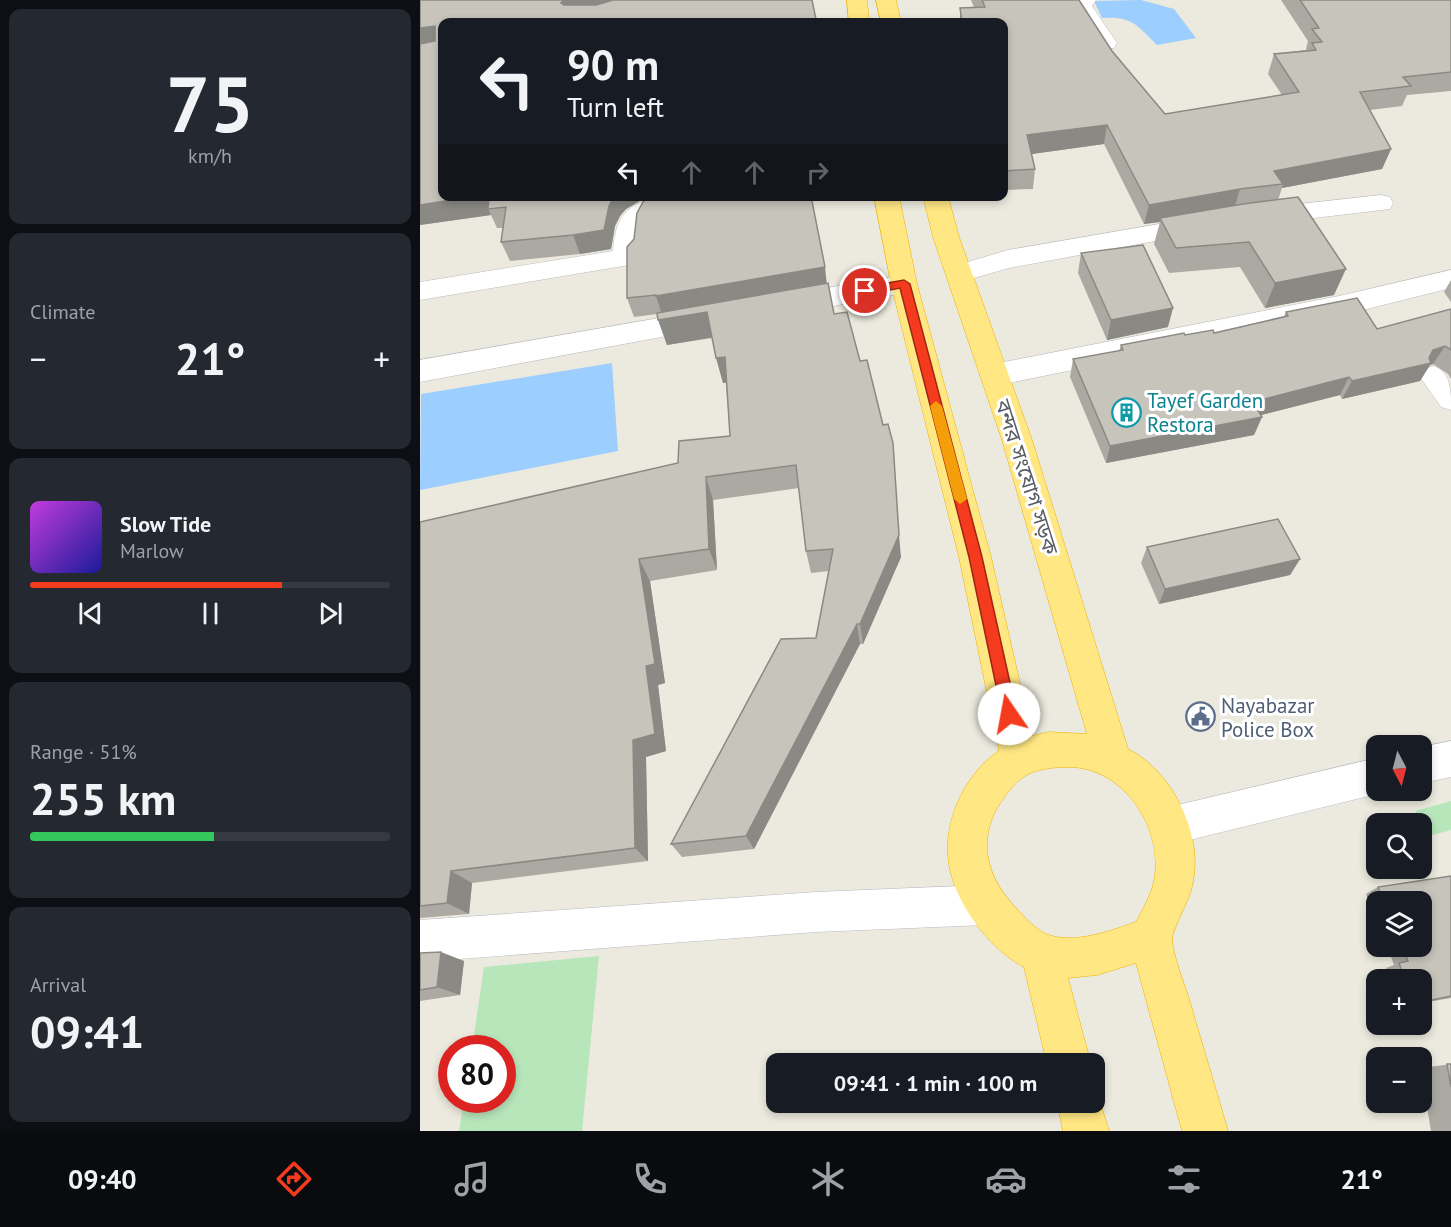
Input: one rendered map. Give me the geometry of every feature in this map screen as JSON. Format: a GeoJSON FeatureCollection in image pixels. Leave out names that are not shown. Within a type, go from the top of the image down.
{"type":"FeatureCollection","features":[{"type":"Feature","properties":{"kind":"highway"},"geometry":{"type":"LineString","coordinates":[[857,0],[859,18]]}},
{"type":"Feature","properties":{"kind":"highway"},"geometry":{"type":"LineString","coordinates":[[886,0],[890,18]]}},
{"type":"Feature","properties":{"kind":"highway"},"geometry":{"type":"LineString","coordinates":[[887,201],[904,284],[975,557],[1019,759]]}},
{"type":"Feature","properties":{"kind":"highway","name":"বন্দর সংযোগ সড়ক"},"geometry":{"type":"LineString","coordinates":[[936,201],[1017,440],[1113,760]]}},
{"type":"Feature","properties":{"kind":"highway"},"geometry":{"type":"LineString","coordinates":[[1049,750],[1082,750],[1113,760],[1141,780],[1162,808],[1174,840],[1175,875],[1165,908],[1149,937],[1113,952],[1077,958],[1041,954],[1010,932],[985,904],[970,871],[968,837],[975,805],[993,778],[1019,759],[1049,750]]}},
{"type":"Feature","properties":{"kind":"highway"},"geometry":{"type":"LineString","coordinates":[[1149,937],[1205,1131]]}},
{"type":"Feature","properties":{"kind":"highway"},"geometry":{"type":"LineString","coordinates":[[1041,954],[1066,1053]]}},
{"type":"Feature","properties":{"kind":"highway"},"geometry":{"type":"LineString","coordinates":[[1082,1113],[1086,1131]]}},
{"type":"Feature","properties":{"kind":"street"},"geometry":{"type":"LineString","coordinates":[[1086,0],[1082,6],[1119,65]]}},
{"type":"Feature","properties":{"kind":"street"},"geometry":{"type":"LineString","coordinates":[[420,291],[626,258],[629,223],[634,205],[649,207],[697,201]]}},
{"type":"Feature","properties":{"kind":"street"},"geometry":{"type":"LineString","coordinates":[[960,273],[1008,259],[1229,220],[1381,203]]}},
{"type":"Feature","properties":{"kind":"street"},"geometry":{"type":"LineString","coordinates":[[994,375],[1339,306],[1451,279]]}},
{"type":"Feature","properties":{"kind":"street"},"geometry":{"type":"LineString","coordinates":[[765,309],[904,284]]}},
{"type":"Feature","properties":{"kind":"street"},"geometry":{"type":"LineString","coordinates":[[420,370],[731,315]]}},
{"type":"Feature","properties":{"kind":"street"},"geometry":{"type":"LineString","coordinates":[[1432,763],[1451,759]]}},
{"type":"Feature","properties":{"kind":"street"},"geometry":{"type":"LineString","coordinates":[[1169,826],[1366,779]]}},
{"type":"Feature","properties":{"kind":"street"},"geometry":{"type":"LineString","coordinates":[[420,942],[816,912],[985,904]]}},
{"type":"Feature","properties":{"kind":"green space"},"geometry":{"type":"Polygon","coordinates":[[[1451,801],[1451,830],[1432,835],[1432,813],[1416,813],[1415,811],[1451,801]]]}},
{"type":"Feature","properties":{"kind":"green space"},"geometry":{"type":"Polygon","coordinates":[[[599,956],[582,1131],[459,1131],[462,1113],[516,1113],[516,1035],[474,1035],[484,967],[599,956]]]}},
{"type":"Feature","properties":{"kind":"water"},"geometry":{"type":"Polygon","coordinates":[[[1141,0],[1174,9],[1196,38],[1157,45],[1127,20],[1102,18],[1094,1],[1141,0]]]}},
{"type":"Feature","properties":{"kind":"water"},"geometry":{"type":"Polygon","coordinates":[[[612,363],[618,451],[420,490],[421,394],[612,363]]]}},
{"type":"Feature","properties":{"kind":"building"},"geometry":{"type":"Polygon","coordinates":[[[420,0],[564,0],[561,3],[564,5],[596,5],[613,0],[812,0],[816,18],[438,18],[438,201],[445,201],[420,205],[420,44],[435,41],[435,26],[420,28],[420,0]]]}},
{"type":"Feature","properties":{"kind":"building"},"geometry":{"type":"Polygon","coordinates":[[[982,0],[1079,0],[1112,51],[1165,114],[1299,92],[1274,54],[1316,50],[1312,43],[1322,42],[1312,29],[1319,28],[1300,0],[1451,0],[1451,72],[1403,77],[1411,86],[1360,92],[1391,149],[1274,171],[1283,184],[1149,205],[1107,125],[1027,135],[1035,169],[1008,171],[1008,18],[961,18],[960,8],[985,7],[982,0]]]}},
{"type":"Feature","properties":{"kind":"building"},"geometry":{"type":"Polygon","coordinates":[[[1298,197],[1346,269],[1275,283],[1249,242],[1176,248],[1160,218],[1243,204],[1298,197]]]}},
{"type":"Feature","properties":{"kind":"building"},"geometry":{"type":"Polygon","coordinates":[[[489,201],[612,201],[604,230],[501,242],[506,207],[488,209],[489,201]]]}},
{"type":"Feature","properties":{"kind":"building"},"geometry":{"type":"Polygon","coordinates":[[[812,201],[825,267],[656,296],[627,298],[627,247],[634,239],[637,213],[643,202],[812,201]]]}},
{"type":"Feature","properties":{"kind":"building"},"geometry":{"type":"Polygon","coordinates":[[[1143,245],[1173,308],[1111,320],[1081,253],[1143,245]]]}},
{"type":"Feature","properties":{"kind":"building"},"geometry":{"type":"Polygon","coordinates":[[[828,283],[834,314],[847,312],[860,361],[867,360],[883,425],[888,424],[893,443],[899,535],[860,624],[857,624],[746,836],[671,844],[781,639],[816,638],[833,549],[806,551],[796,465],[706,477],[709,549],[639,559],[655,664],[646,666],[655,734],[633,740],[635,848],[451,871],[447,903],[420,906],[420,522],[678,463],[679,441],[730,436],[725,357],[716,358],[707,312],[658,320],[657,313],[828,283]]]}},
{"type":"Feature","properties":{"kind":"building"},"geometry":{"type":"Polygon","coordinates":[[[1357,298],[1377,329],[1451,309],[1451,350],[1445,346],[1433,350],[1429,358],[1431,363],[1352,381],[1349,377],[1253,402],[1262,417],[1110,446],[1073,359],[1123,350],[1121,345],[1184,333],[1185,335],[1213,330],[1214,333],[1288,316],[1286,312],[1357,298]]]}},
{"type":"Feature","properties":{"kind":"building"},"geometry":{"type":"Polygon","coordinates":[[[1278,519],[1300,559],[1165,589],[1147,547],[1278,519]]]}},
{"type":"Feature","properties":{"kind":"building"},"geometry":{"type":"Polygon","coordinates":[[[1451,876],[1451,996],[1432,1000],[1432,969],[1401,969],[1399,963],[1408,961],[1406,957],[1432,957],[1432,891],[1380,891],[1378,887],[1451,876]]]}},
{"type":"Feature","properties":{"kind":"building"},"geometry":{"type":"Polygon","coordinates":[[[441,952],[437,987],[420,990],[420,953],[441,952]]]}},
{"type":"Feature","properties":{"kind":"building"},"geometry":{"type":"Polygon","coordinates":[[[1447,1064],[1451,1064],[1451,1087],[1447,1064]]]}},
{"type":"Feature","properties":{"kind":"slow traffic"},"geometry":{"type":"LineString","coordinates":[[936,406],[960,499]]}},
{"type":"Feature","properties":{"kind":"place","name":"Tayef Garden Restora"},"geometry":{"type":"Point","coordinates":[1126,412]}},
{"type":"Feature","properties":{"kind":"place","name":"Nayabazar Police Box"},"geometry":{"type":"Point","coordinates":[1200,717]}},
{"type":"Feature","properties":{"kind":"route"},"geometry":{"type":"LineString","coordinates":[[865,291],[904,284],[975,557],[1009,714]]}}]}
